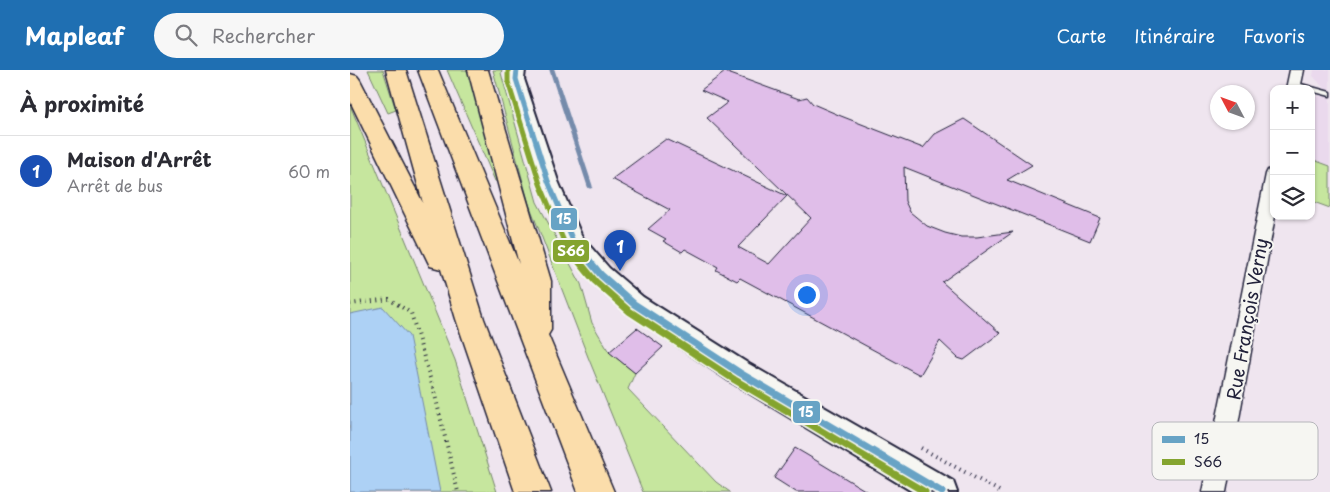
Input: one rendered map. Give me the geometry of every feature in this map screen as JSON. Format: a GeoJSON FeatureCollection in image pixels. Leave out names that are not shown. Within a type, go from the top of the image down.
{"type":"FeatureCollection","features":[{"type":"Feature","properties":{"kind":"highway"},"geometry":{"type":"LineString","coordinates":[[396,70],[470,319],[532,492]]}},
{"type":"Feature","properties":{"kind":"highway"},"geometry":{"type":"LineString","coordinates":[[428,70],[596,492]]}},
{"type":"Feature","properties":{"kind":"highway"},"geometry":{"type":"LineString","coordinates":[[478,70],[537,281],[536,343]]}},
{"type":"Feature","properties":{"kind":"highway"},"geometry":{"type":"LineString","coordinates":[[350,80],[404,191],[470,319]]}},
{"type":"Feature","properties":{"kind":"street"},"geometry":{"type":"LineString","coordinates":[[517,70],[516,79],[548,181],[573,241],[601,275],[634,304],[740,373],[942,492]]}},
{"type":"Feature","properties":{"kind":"street"},"geometry":{"type":"LineString","coordinates":[[1293,85],[1297,70]]}},
{"type":"Feature","properties":{"kind":"street","name":"Rue François Verny"},"geometry":{"type":"LineString","coordinates":[[1229,422],[1274,175]]}},
{"type":"Feature","properties":{"kind":"lane"},"geometry":{"type":"LineString","coordinates":[[1315,91],[1330,94]]}},
{"type":"Feature","properties":{"kind":"path"},"geometry":{"type":"LineString","coordinates":[[350,304],[389,300],[411,313],[435,395],[458,492]]}},
{"type":"Feature","properties":{"kind":"path"},"geometry":{"type":"LineString","coordinates":[[914,444],[1001,492]]}},
{"type":"Feature","properties":{"kind":"shaded area"},"geometry":{"type":"Polygon","coordinates":[[[1314,70],[1330,70],[1330,208],[1315,202],[1315,97],[1323,95],[1324,88],[1313,76],[1314,70]]]}},
{"type":"Feature","properties":{"kind":"green space"},"geometry":{"type":"Polygon","coordinates":[[[368,70],[383,70],[396,110],[388,113],[368,70]]]}},
{"type":"Feature","properties":{"kind":"green space"},"geometry":{"type":"Polygon","coordinates":[[[447,70],[473,70],[498,182],[495,181],[447,70]]]}},
{"type":"Feature","properties":{"kind":"green space"},"geometry":{"type":"Polygon","coordinates":[[[493,70],[502,70],[501,73],[537,202],[581,284],[592,323],[609,352],[635,373],[628,389],[716,482],[730,492],[643,492],[529,204],[493,70]]]}},
{"type":"Feature","properties":{"kind":"green space"},"geometry":{"type":"Polygon","coordinates":[[[350,105],[455,360],[497,492],[350,492],[350,105]]]}},
{"type":"Feature","properties":{"kind":"green space"},"geometry":{"type":"Polygon","coordinates":[[[1315,160],[1330,166],[1330,208],[1315,202],[1315,160]]]}},
{"type":"Feature","properties":{"kind":"water"},"geometry":{"type":"Polygon","coordinates":[[[383,307],[409,336],[440,492],[350,492],[350,314],[383,307]]]}},
{"type":"Feature","properties":{"kind":"building"},"geometry":{"type":"Polygon","coordinates":[[[725,72],[799,99],[807,97],[813,104],[923,148],[935,134],[964,119],[1032,165],[1007,180],[1100,218],[1090,241],[904,167],[905,201],[910,212],[927,226],[961,237],[977,237],[1013,232],[942,282],[1000,333],[964,360],[958,358],[940,341],[920,375],[740,278],[737,281],[716,270],[718,267],[685,249],[682,252],[663,241],[666,239],[648,229],[670,210],[612,179],[666,139],[787,196],[738,247],[769,264],[811,218],[707,118],[728,102],[701,90],[725,72]]]}},
{"type":"Feature","properties":{"kind":"building"},"geometry":{"type":"Polygon","coordinates":[[[637,328],[663,347],[635,373],[609,352],[637,328]]]}},
{"type":"Feature","properties":{"kind":"building"},"geometry":{"type":"Polygon","coordinates":[[[795,448],[868,492],[796,492],[774,478],[795,448]]]}},
{"type":"Feature","properties":{"kind":"waterway"},"geometry":{"type":"LineString","coordinates":[[552,70],[590,186]]}},
{"type":"Feature","properties":{"kind":"transit line","name":"S66"},"geometry":{"type":"LineString","coordinates":[[508,70],[508,82],[540,184],[565,244],[595,281],[629,311],[735,380],[925,492]]}},
{"type":"Feature","properties":{"kind":"transit line","name":"15"},"geometry":{"type":"LineString","coordinates":[[517,70],[516,79],[548,181],[573,241],[601,275],[634,304],[740,373],[942,492]]}},
{"type":"Feature","properties":{"kind":"place","name":"Maison d'Arrêt"},"geometry":{"type":"Point","coordinates":[620,271]}}]}
